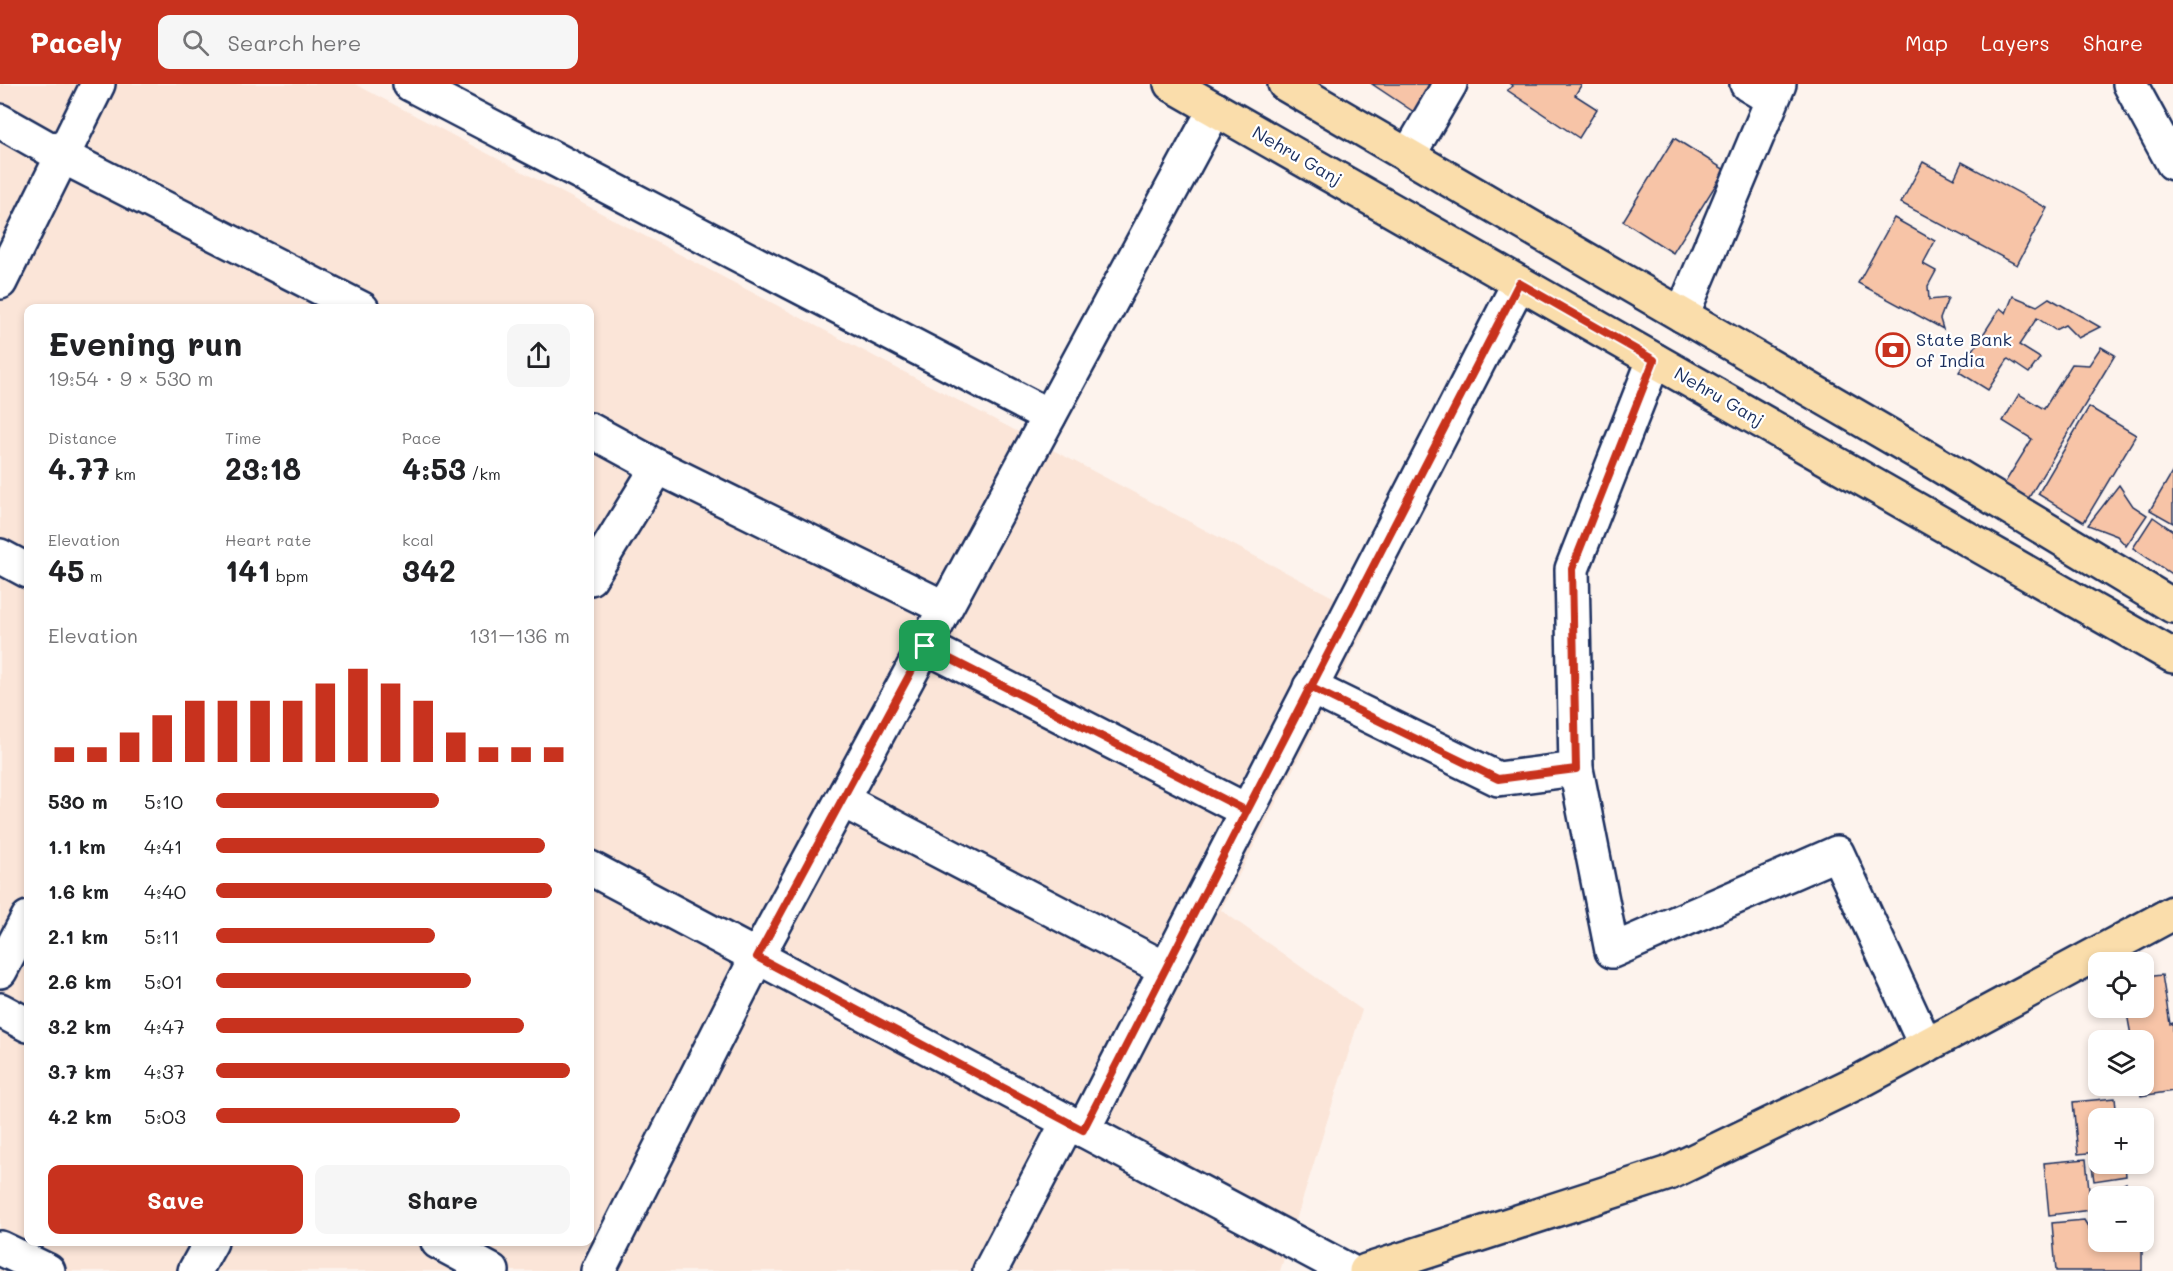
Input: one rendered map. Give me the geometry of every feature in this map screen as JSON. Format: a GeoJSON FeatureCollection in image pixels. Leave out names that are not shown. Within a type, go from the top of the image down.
{"type":"FeatureCollection","features":[{"type":"Feature","properties":{"kind":"main road","name":"Nehru Ganj"},"geometry":{"type":"LineString","coordinates":[[1171,84],[2173,656]]}},
{"type":"Feature","properties":{"kind":"main road"},"geometry":{"type":"LineString","coordinates":[[1285,84],[1926,457],[2173,606]]}},
{"type":"Feature","properties":{"kind":"main road"},"geometry":{"type":"LineString","coordinates":[[1366,1271],[1669,1173],[1864,1078],[2173,913]]}},
{"type":"Feature","properties":{"kind":"street"},"geometry":{"type":"LineString","coordinates":[[0,282],[98,84]]}},
{"type":"Feature","properties":{"kind":"street"},"geometry":{"type":"LineString","coordinates":[[410,84],[1049,416]]}},
{"type":"Feature","properties":{"kind":"street"},"geometry":{"type":"LineString","coordinates":[[1408,156],[1450,84]]}},
{"type":"Feature","properties":{"kind":"street"},"geometry":{"type":"LineString","coordinates":[[2130,84],[2173,163]]}},
{"type":"Feature","properties":{"kind":"street"},"geometry":{"type":"LineString","coordinates":[[1682,315],[1766,89]]}},
{"type":"Feature","properties":{"kind":"street"},"geometry":{"type":"LineString","coordinates":[[598,1271],[757,957],[1215,109]]}},
{"type":"Feature","properties":{"kind":"street"},"geometry":{"type":"LineString","coordinates":[[0,121],[62,156],[352,304]]}},
{"type":"Feature","properties":{"kind":"street"},"geometry":{"type":"LineString","coordinates":[[990,1271],[1166,969],[1519,283]]}},
{"type":"Feature","properties":{"kind":"street"},"geometry":{"type":"LineString","coordinates":[[1654,360],[1572,569],[1576,769],[1612,951],[1837,853],[1926,1046]]}},
{"type":"Feature","properties":{"kind":"street"},"geometry":{"type":"LineString","coordinates":[[594,432],[658,467],[945,608]]}},
{"type":"Feature","properties":{"kind":"street"},"geometry":{"type":"LineString","coordinates":[[594,571],[658,467]]}},
{"type":"Feature","properties":{"kind":"street"},"geometry":{"type":"LineString","coordinates":[[0,556],[24,569]]}},
{"type":"Feature","properties":{"kind":"street"},"geometry":{"type":"LineString","coordinates":[[925,646],[1247,811]]}},
{"type":"Feature","properties":{"kind":"street"},"geometry":{"type":"LineString","coordinates":[[1310,687],[1498,779],[1576,769]]}},
{"type":"Feature","properties":{"kind":"street"},"geometry":{"type":"LineString","coordinates":[[842,800],[1166,969]]}},
{"type":"Feature","properties":{"kind":"street"},"geometry":{"type":"LineString","coordinates":[[594,870],[1349,1271]]}},
{"type":"Feature","properties":{"kind":"street"},"geometry":{"type":"LineString","coordinates":[[0,970],[24,925]]}},
{"type":"Feature","properties":{"kind":"street"},"geometry":{"type":"LineString","coordinates":[[0,1010],[24,1023]]}},
{"type":"Feature","properties":{"kind":"street"},"geometry":{"type":"LineString","coordinates":[[195,1271],[209,1246]]}},
{"type":"Feature","properties":{"kind":"street"},"geometry":{"type":"LineString","coordinates":[[445,1246],[492,1271]]}},
{"type":"Feature","properties":{"kind":"street"},"geometry":{"type":"LineString","coordinates":[[0,1248],[48,1271]]}},
{"type":"Feature","properties":{"kind":"shaded area"},"geometry":{"type":"Polygon","coordinates":[[[0,84],[355,84],[1371,617],[1221,910],[1362,1010],[1280,1271],[0,1271],[0,84]]]}},
{"type":"Feature","properties":{"kind":"building"},"geometry":{"type":"Polygon","coordinates":[[[1372,84],[1432,84],[1414,112],[1372,84]]]}},
{"type":"Feature","properties":{"kind":"building"},"geometry":{"type":"Polygon","coordinates":[[[1510,84],[1582,84],[1575,95],[1597,109],[1579,138],[1507,90],[1513,86],[1510,84]]]}},
{"type":"Feature","properties":{"kind":"building"},"geometry":{"type":"Polygon","coordinates":[[[1674,138],[1725,170],[1673,253],[1623,221],[1674,138]]]}},
{"type":"Feature","properties":{"kind":"building"},"geometry":{"type":"Polygon","coordinates":[[[1923,162],[1954,179],[1962,162],[2047,208],[2017,265],[1901,203],[1923,162]]]}},
{"type":"Feature","properties":{"kind":"building"},"geometry":{"type":"Polygon","coordinates":[[[1894,218],[1935,241],[1923,264],[1936,271],[1928,286],[1929,300],[1948,298],[1940,319],[1943,329],[1858,283],[1894,218]]]}},
{"type":"Feature","properties":{"kind":"building"},"geometry":{"type":"Polygon","coordinates":[[[2013,296],[2037,306],[2049,298],[2100,327],[2078,338],[2065,325],[2055,330],[2037,318],[2019,345],[2040,358],[2029,373],[2008,359],[1988,390],[1959,372],[2000,308],[2006,313],[2013,296]]]}},
{"type":"Feature","properties":{"kind":"building"},"geometry":{"type":"Polygon","coordinates":[[[2101,347],[2115,355],[2025,504],[2001,489],[2032,439],[2003,421],[2019,394],[2044,409],[2072,364],[2089,365],[2101,347]]]}},
{"type":"Feature","properties":{"kind":"building"},"geometry":{"type":"Polygon","coordinates":[[[2089,407],[2136,435],[2084,522],[2038,494],[2089,407]]]}},
{"type":"Feature","properties":{"kind":"building"},"geometry":{"type":"Polygon","coordinates":[[[2173,471],[2173,523],[2150,510],[2173,471]]]}},
{"type":"Feature","properties":{"kind":"building"},"geometry":{"type":"Polygon","coordinates":[[[2119,485],[2133,506],[2147,515],[2126,546],[2117,536],[2088,525],[2119,485]]]}},
{"type":"Feature","properties":{"kind":"building"},"geometry":{"type":"Polygon","coordinates":[[[2153,517],[2173,531],[2173,575],[2133,548],[2153,517]]]}},
{"type":"Feature","properties":{"kind":"building"},"geometry":{"type":"Polygon","coordinates":[[[2162,975],[2170,1024],[2173,1023],[2173,1091],[2154,1094],[2154,1030],[2130,1030],[2128,1018],[2154,1018],[2154,976],[2162,975]]]}},
{"type":"Feature","properties":{"kind":"building"},"geometry":{"type":"Polygon","coordinates":[[[2115,1098],[2116,1108],[2088,1108],[2088,1153],[2078,1154],[2073,1102],[2115,1098]]]}},
{"type":"Feature","properties":{"kind":"building"},"geometry":{"type":"Polygon","coordinates":[[[2086,1159],[2088,1210],[2049,1215],[2044,1163],[2086,1159]]]}},
{"type":"Feature","properties":{"kind":"building"},"geometry":{"type":"Polygon","coordinates":[[[2093,1174],[2126,1174],[2126,1176],[2094,1181],[2093,1174]]]}},
{"type":"Feature","properties":{"kind":"building"},"geometry":{"type":"Polygon","coordinates":[[[2084,1220],[2088,1227],[2088,1252],[2142,1252],[2142,1271],[2056,1271],[2052,1223],[2084,1220]]]}},
{"type":"Feature","properties":{"kind":"place","name":"State Bank of India"},"geometry":{"type":"Point","coordinates":[1893,350]}},
{"type":"Feature","properties":{"kind":"route"},"geometry":{"type":"LineString","coordinates":[[925,646],[757,957],[1083,1130],[1166,969],[1310,687],[1498,779],[1576,769],[1572,569],[1654,360],[1519,283],[1279,749],[1247,811],[925,646]]}}]}
